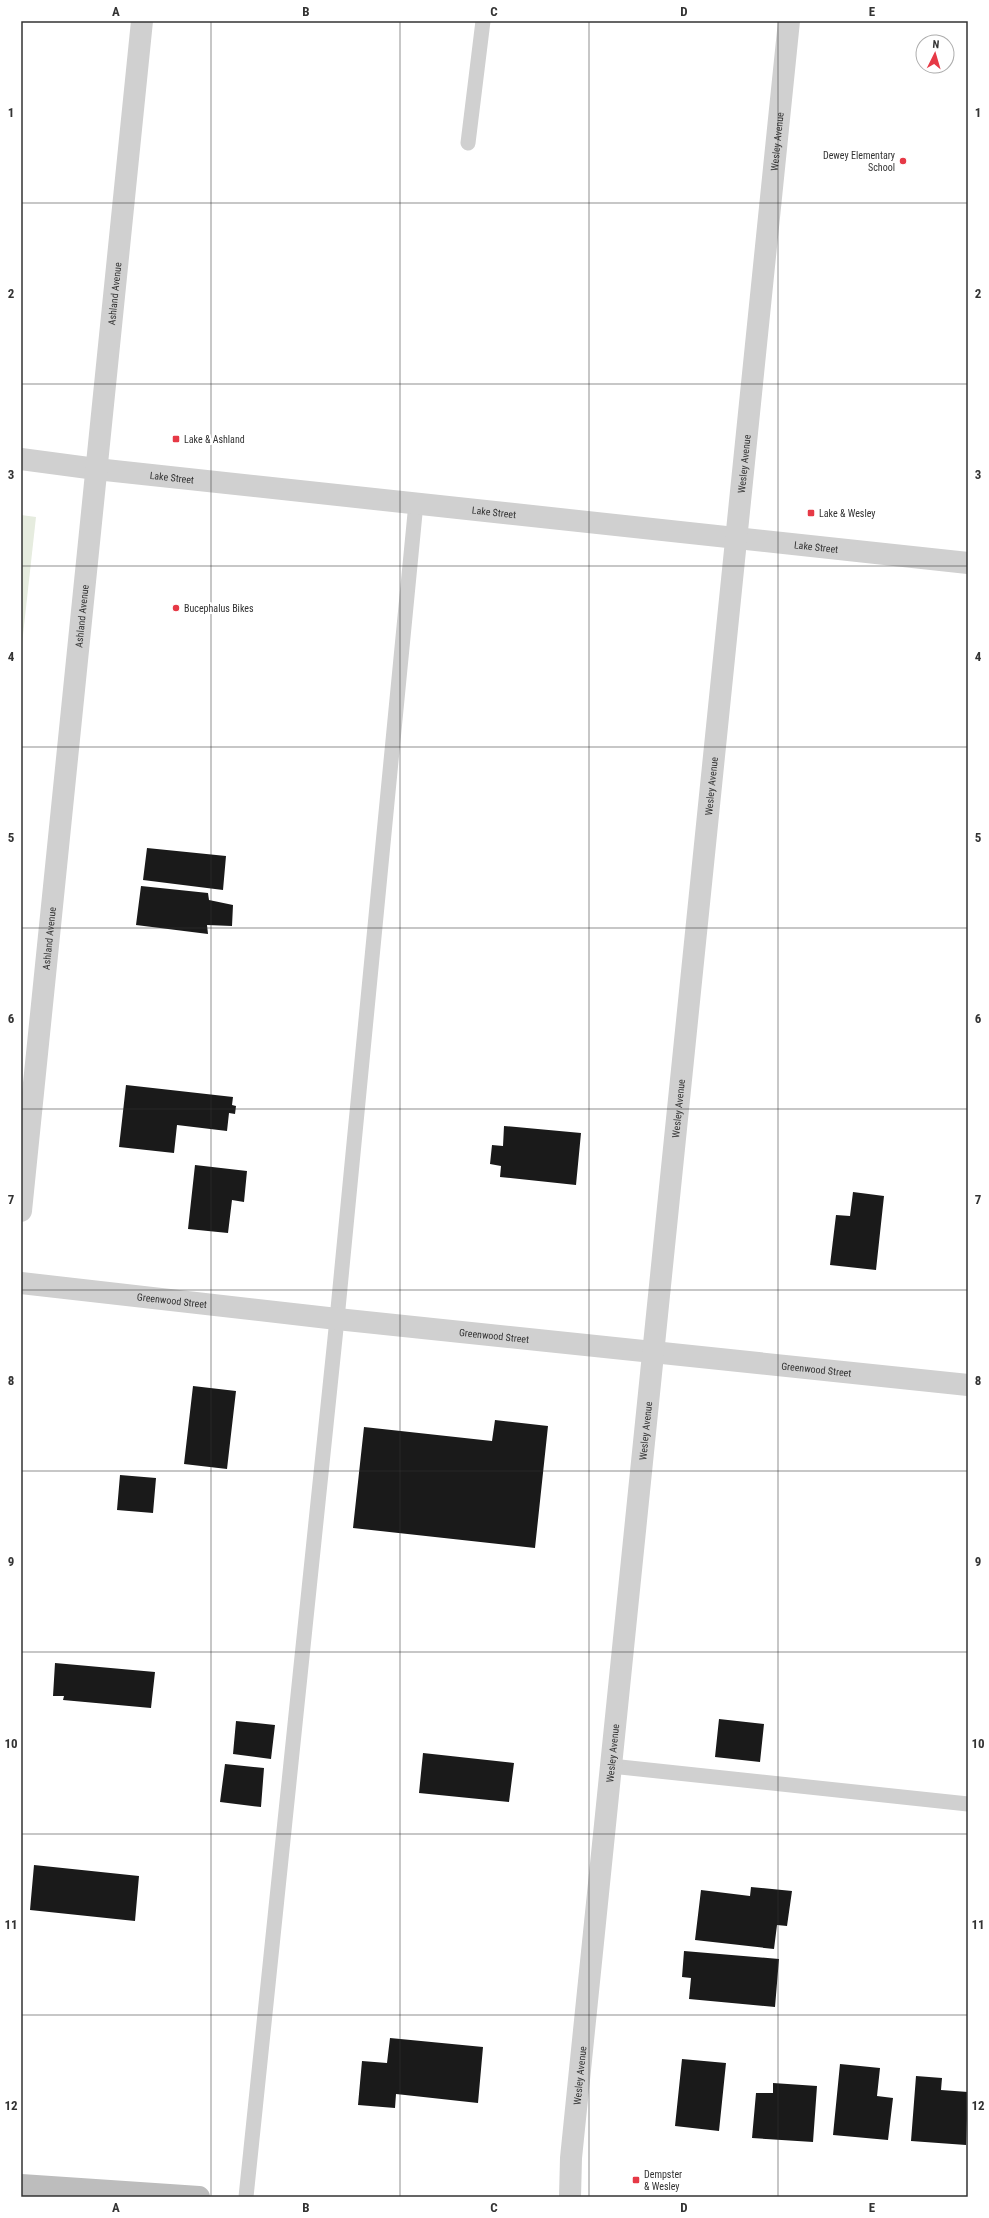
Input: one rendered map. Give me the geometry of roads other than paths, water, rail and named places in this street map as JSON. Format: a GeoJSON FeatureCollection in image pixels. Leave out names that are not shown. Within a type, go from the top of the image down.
{"type":"FeatureCollection","features":[{"type":"Feature","properties":{"kind":"main road"},"geometry":{"type":"LineString","coordinates":[[21,2185],[199,2197]]}},
{"type":"Feature","properties":{"kind":"street","name":"Ashland Avenue"},"geometry":{"type":"LineString","coordinates":[[21,1211],[142,21]]}},
{"type":"Feature","properties":{"kind":"street","name":"Wesley Avenue"},"geometry":{"type":"LineString","coordinates":[[570,2197],[571,2158],[789,21]]}},
{"type":"Feature","properties":{"kind":"street","name":"Lake Street"},"geometry":{"type":"LineString","coordinates":[[21,459],[96,469],[968,563]]}},
{"type":"Feature","properties":{"kind":"street","name":"Greenwood Street"},"geometry":{"type":"LineString","coordinates":[[21,1283],[337,1319],[968,1385]]}},
{"type":"Feature","properties":{"kind":"lane"},"geometry":{"type":"LineString","coordinates":[[468,143],[483,21]]}},
{"type":"Feature","properties":{"kind":"lane"},"geometry":{"type":"LineString","coordinates":[[246,2197],[337,1319],[416,503]]}},
{"type":"Feature","properties":{"kind":"lane"},"geometry":{"type":"LineString","coordinates":[[611,1766],[968,1804]]}},
{"type":"Feature","properties":{"kind":"place","name":"Dewey Elementary School"},"geometry":{"type":"Point","coordinates":[903,161]}},
{"type":"Feature","properties":{"kind":"place","name":"Lake & Ashland"},"geometry":{"type":"Point","coordinates":[176,439]}},
{"type":"Feature","properties":{"kind":"place","name":"Lake & Wesley"},"geometry":{"type":"Point","coordinates":[811,513]}},
{"type":"Feature","properties":{"kind":"place","name":"Bucephalus Bikes"},"geometry":{"type":"Point","coordinates":[176,608]}},
{"type":"Feature","properties":{"kind":"place","name":"Dempster & Wesley"},"geometry":{"type":"Point","coordinates":[636,2180]}}]}
